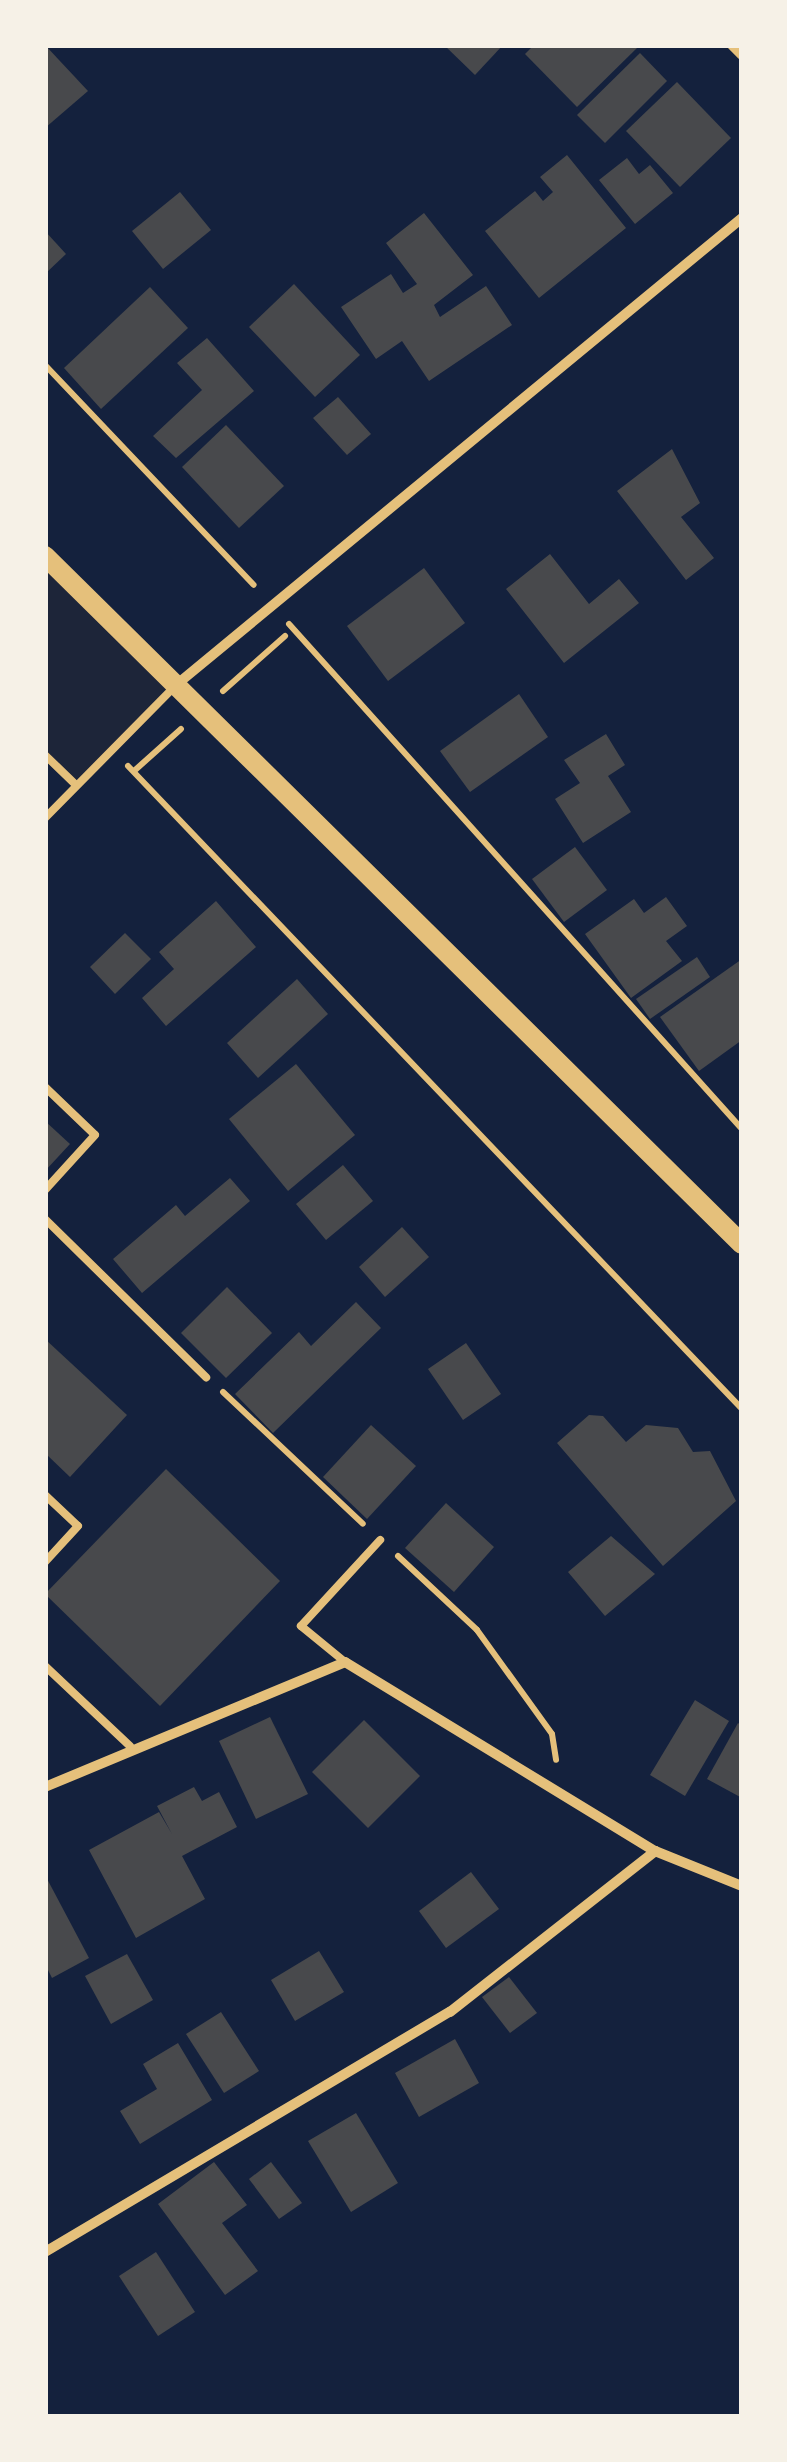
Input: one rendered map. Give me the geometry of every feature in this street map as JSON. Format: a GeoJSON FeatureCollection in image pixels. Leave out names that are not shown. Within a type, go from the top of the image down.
{"type":"FeatureCollection","features":[{"type":"Feature","properties":{"kind":"main road"},"geometry":{"type":"LineString","coordinates":[[45,556],[742,1244]]}},
{"type":"Feature","properties":{"kind":"street"},"geometry":{"type":"LineString","coordinates":[[732,45],[742,54]]}},
{"type":"Feature","properties":{"kind":"street"},"geometry":{"type":"LineString","coordinates":[[176,685],[270,603],[742,218]]}},
{"type":"Feature","properties":{"kind":"street"},"geometry":{"type":"LineString","coordinates":[[45,1787],[130,1746],[345,1662],[562,1791],[655,1852],[742,1886]]}},
{"type":"Feature","properties":{"kind":"street"},"geometry":{"type":"LineString","coordinates":[[45,2252],[450,2012],[655,1852]]}},
{"type":"Feature","properties":{"kind":"lane"},"geometry":{"type":"LineString","coordinates":[[45,818],[176,685]]}},
{"type":"Feature","properties":{"kind":"lane"},"geometry":{"type":"LineString","coordinates":[[45,755],[76,785]]}},
{"type":"Feature","properties":{"kind":"lane"},"geometry":{"type":"LineString","coordinates":[[45,1087],[94,1135],[45,1190]]}},
{"type":"Feature","properties":{"kind":"lane"},"geometry":{"type":"LineString","coordinates":[[45,1219],[206,1377]]}},
{"type":"Feature","properties":{"kind":"lane"},"geometry":{"type":"LineString","coordinates":[[45,1495],[78,1526],[45,1562]]}},
{"type":"Feature","properties":{"kind":"lane"},"geometry":{"type":"LineString","coordinates":[[345,1662],[301,1626],[380,1540]]}},
{"type":"Feature","properties":{"kind":"lane"},"geometry":{"type":"LineString","coordinates":[[45,1666],[130,1746]]}},
{"type":"Feature","properties":{"kind":"path"},"geometry":{"type":"LineString","coordinates":[[45,365],[270,603],[742,1129]]}},
{"type":"Feature","properties":{"kind":"path"},"geometry":{"type":"LineString","coordinates":[[111,747],[742,1408]]}},
{"type":"Feature","properties":{"kind":"path"},"geometry":{"type":"LineString","coordinates":[[206,1377],[477,1630],[552,1734],[562,1791]]}},
{"type":"Feature","properties":{"kind":"shaded area"},"geometry":{"type":"Polygon","coordinates":[[[45,556],[176,685],[76,785],[45,755],[45,556]]]}},
{"type":"Feature","properties":{"kind":"building"},"geometry":{"type":"Polygon","coordinates":[[[45,45],[88,91],[45,128],[45,45]]]}},
{"type":"Feature","properties":{"kind":"building"},"geometry":{"type":"Polygon","coordinates":[[[444,45],[503,45],[475,75],[444,45]]]}},
{"type":"Feature","properties":{"kind":"building"},"geometry":{"type":"Polygon","coordinates":[[[534,45],[637,48],[577,107],[525,54],[534,45]]]}},
{"type":"Feature","properties":{"kind":"building"},"geometry":{"type":"Polygon","coordinates":[[[640,53],[667,81],[605,143],[577,115],[640,53]]]}},
{"type":"Feature","properties":{"kind":"building"},"geometry":{"type":"Polygon","coordinates":[[[677,82],[731,138],[680,187],[626,131],[677,82]]]}},
{"type":"Feature","properties":{"kind":"building"},"geometry":{"type":"Polygon","coordinates":[[[567,155],[626,228],[539,298],[485,231],[535,191],[543,201],[553,192],[540,177],[567,155]]]}},
{"type":"Feature","properties":{"kind":"building"},"geometry":{"type":"Polygon","coordinates":[[[627,158],[639,174],[650,165],[673,193],[635,224],[599,180],[627,158]]]}},
{"type":"Feature","properties":{"kind":"building"},"geometry":{"type":"Polygon","coordinates":[[[180,192],[211,230],[163,269],[132,231],[180,192]]]}},
{"type":"Feature","properties":{"kind":"building"},"geometry":{"type":"Polygon","coordinates":[[[424,213],[473,275],[434,305],[440,317],[486,286],[512,325],[429,381],[402,341],[376,359],[341,307],[391,274],[403,293],[417,284],[386,243],[424,213]]]}},
{"type":"Feature","properties":{"kind":"building"},"geometry":{"type":"Polygon","coordinates":[[[45,231],[66,254],[45,274],[45,231]]]}},
{"type":"Feature","properties":{"kind":"building"},"geometry":{"type":"Polygon","coordinates":[[[294,284],[360,355],[315,397],[249,327],[294,284]]]}},
{"type":"Feature","properties":{"kind":"building"},"geometry":{"type":"Polygon","coordinates":[[[150,287],[188,328],[101,409],[64,368],[150,287]]]}},
{"type":"Feature","properties":{"kind":"building"},"geometry":{"type":"Polygon","coordinates":[[[207,338],[254,391],[176,458],[153,436],[202,390],[177,363],[207,338]]]}},
{"type":"Feature","properties":{"kind":"building"},"geometry":{"type":"Polygon","coordinates":[[[338,397],[371,434],[347,455],[313,418],[338,397]]]}},
{"type":"Feature","properties":{"kind":"building"},"geometry":{"type":"Polygon","coordinates":[[[226,425],[284,486],[239,528],[182,467],[226,425]]]}},
{"type":"Feature","properties":{"kind":"building"},"geometry":{"type":"Polygon","coordinates":[[[672,449],[700,503],[681,517],[714,558],[686,580],[617,491],[672,449]]]}},
{"type":"Feature","properties":{"kind":"building"},"geometry":{"type":"Polygon","coordinates":[[[550,554],[589,604],[619,579],[639,603],[564,663],[506,589],[550,554]]]}},
{"type":"Feature","properties":{"kind":"building"},"geometry":{"type":"Polygon","coordinates":[[[424,568],[465,623],[388,681],[347,626],[424,568]]]}},
{"type":"Feature","properties":{"kind":"building"},"geometry":{"type":"Polygon","coordinates":[[[519,694],[548,737],[470,792],[440,751],[519,694]]]}},
{"type":"Feature","properties":{"kind":"building"},"geometry":{"type":"Polygon","coordinates":[[[606,734],[625,765],[608,776],[631,812],[583,843],[555,799],[580,783],[564,760],[606,734]]]}},
{"type":"Feature","properties":{"kind":"building"},"geometry":{"type":"Polygon","coordinates":[[[575,847],[607,890],[564,922],[532,879],[575,847]]]}},
{"type":"Feature","properties":{"kind":"building"},"geometry":{"type":"Polygon","coordinates":[[[666,897],[687,926],[666,941],[682,961],[631,998],[585,934],[634,899],[644,913],[666,897]]]}},
{"type":"Feature","properties":{"kind":"building"},"geometry":{"type":"Polygon","coordinates":[[[216,901],[256,947],[166,1026],[142,998],[174,969],[159,952],[216,901]]]}},
{"type":"Feature","properties":{"kind":"building"},"geometry":{"type":"Polygon","coordinates":[[[125,933],[151,959],[115,994],[90,967],[125,933]]]}},
{"type":"Feature","properties":{"kind":"building"},"geometry":{"type":"Polygon","coordinates":[[[697,957],[710,977],[650,1019],[636,999],[697,957]]]}},
{"type":"Feature","properties":{"kind":"building"},"geometry":{"type":"Polygon","coordinates":[[[742,959],[742,1040],[699,1071],[660,1017],[742,959]]]}},
{"type":"Feature","properties":{"kind":"building"},"geometry":{"type":"Polygon","coordinates":[[[297,979],[328,1014],[258,1078],[227,1043],[297,979]]]}},
{"type":"Feature","properties":{"kind":"building"},"geometry":{"type":"Polygon","coordinates":[[[296,1064],[355,1135],[288,1191],[229,1119],[296,1064]]]}},
{"type":"Feature","properties":{"kind":"building"},"geometry":{"type":"Polygon","coordinates":[[[45,1121],[70,1144],[45,1171],[45,1121]]]}},
{"type":"Feature","properties":{"kind":"building"},"geometry":{"type":"Polygon","coordinates":[[[343,1165],[373,1201],[326,1240],[296,1204],[343,1165]]]}},
{"type":"Feature","properties":{"kind":"building"},"geometry":{"type":"Polygon","coordinates":[[[230,1178],[250,1201],[142,1293],[113,1259],[176,1205],[185,1216],[230,1178]]]}},
{"type":"Feature","properties":{"kind":"building"},"geometry":{"type":"Polygon","coordinates":[[[402,1227],[429,1257],[385,1297],[359,1267],[402,1227]]]}},
{"type":"Feature","properties":{"kind":"building"},"geometry":{"type":"Polygon","coordinates":[[[227,1287],[272,1333],[226,1378],[181,1333],[227,1287]]]}},
{"type":"Feature","properties":{"kind":"building"},"geometry":{"type":"Polygon","coordinates":[[[356,1302],[381,1328],[273,1433],[235,1394],[299,1332],[311,1346],[356,1302]]]}},
{"type":"Feature","properties":{"kind":"building"},"geometry":{"type":"Polygon","coordinates":[[[45,1339],[127,1415],[70,1477],[45,1453],[45,1339]]]}},
{"type":"Feature","properties":{"kind":"building"},"geometry":{"type":"Polygon","coordinates":[[[466,1343],[501,1394],[463,1420],[428,1369],[466,1343]]]}},
{"type":"Feature","properties":{"kind":"building"},"geometry":{"type":"Polygon","coordinates":[[[589,1415],[603,1416],[626,1442],[646,1425],[678,1428],[693,1452],[710,1451],[736,1501],[663,1566],[557,1443],[589,1415]]]}},
{"type":"Feature","properties":{"kind":"building"},"geometry":{"type":"Polygon","coordinates":[[[371,1425],[416,1466],[367,1519],[323,1477],[371,1425]]]}},
{"type":"Feature","properties":{"kind":"building"},"geometry":{"type":"Polygon","coordinates":[[[166,1469],[280,1581],[160,1706],[45,1594],[166,1469]]]}},
{"type":"Feature","properties":{"kind":"building"},"geometry":{"type":"Polygon","coordinates":[[[446,1503],[494,1547],[454,1592],[405,1548],[446,1503]]]}},
{"type":"Feature","properties":{"kind":"building"},"geometry":{"type":"Polygon","coordinates":[[[611,1536],[655,1574],[605,1616],[568,1572],[611,1536]]]}},
{"type":"Feature","properties":{"kind":"building"},"geometry":{"type":"Polygon","coordinates":[[[695,1700],[729,1721],[685,1796],[650,1775],[695,1700]]]}},
{"type":"Feature","properties":{"kind":"building"},"geometry":{"type":"Polygon","coordinates":[[[270,1717],[308,1794],[256,1819],[219,1741],[270,1717]]]}},
{"type":"Feature","properties":{"kind":"building"},"geometry":{"type":"Polygon","coordinates":[[[364,1720],[420,1776],[368,1828],[312,1772],[364,1720]]]}},
{"type":"Feature","properties":{"kind":"building"},"geometry":{"type":"Polygon","coordinates":[[[738,1723],[742,1726],[742,1798],[707,1779],[738,1723]]]}},
{"type":"Feature","properties":{"kind":"building"},"geometry":{"type":"Polygon","coordinates":[[[194,1787],[202,1801],[219,1792],[237,1827],[182,1856],[205,1899],[136,1938],[89,1850],[159,1812],[172,1834],[157,1806],[194,1787]]]}},
{"type":"Feature","properties":{"kind":"building"},"geometry":{"type":"Polygon","coordinates":[[[471,1872],[499,1909],[446,1948],[419,1911],[471,1872]]]}},
{"type":"Feature","properties":{"kind":"building"},"geometry":{"type":"Polygon","coordinates":[[[45,1875],[89,1958],[52,1978],[45,1964],[45,1875]]]}},
{"type":"Feature","properties":{"kind":"building"},"geometry":{"type":"Polygon","coordinates":[[[319,1951],[344,1992],[295,2021],[271,1980],[319,1951]]]}},
{"type":"Feature","properties":{"kind":"building"},"geometry":{"type":"Polygon","coordinates":[[[127,1954],[153,2000],[111,2024],[85,1976],[127,1954]]]}},
{"type":"Feature","properties":{"kind":"building"},"geometry":{"type":"Polygon","coordinates":[[[509,1977],[537,2013],[510,2033],[482,1997],[509,1977]]]}},
{"type":"Feature","properties":{"kind":"building"},"geometry":{"type":"Polygon","coordinates":[[[221,2012],[259,2071],[224,2093],[186,2034],[221,2012]]]}},
{"type":"Feature","properties":{"kind":"building"},"geometry":{"type":"Polygon","coordinates":[[[455,2039],[479,2083],[419,2117],[395,2073],[455,2039]]]}},
{"type":"Feature","properties":{"kind":"building"},"geometry":{"type":"Polygon","coordinates":[[[178,2043],[212,2100],[140,2144],[120,2111],[157,2089],[143,2064],[178,2043]]]}},
{"type":"Feature","properties":{"kind":"building"},"geometry":{"type":"Polygon","coordinates":[[[356,2113],[398,2183],[351,2212],[308,2141],[356,2113]]]}},
{"type":"Feature","properties":{"kind":"building"},"geometry":{"type":"Polygon","coordinates":[[[214,2162],[247,2205],[222,2223],[258,2271],[225,2295],[158,2204],[214,2162]]]}},
{"type":"Feature","properties":{"kind":"building"},"geometry":{"type":"Polygon","coordinates":[[[271,2162],[302,2203],[279,2219],[249,2179],[271,2162]]]}},
{"type":"Feature","properties":{"kind":"building"},"geometry":{"type":"Polygon","coordinates":[[[156,2252],[195,2312],[158,2336],[119,2276],[156,2252]]]}}]}
